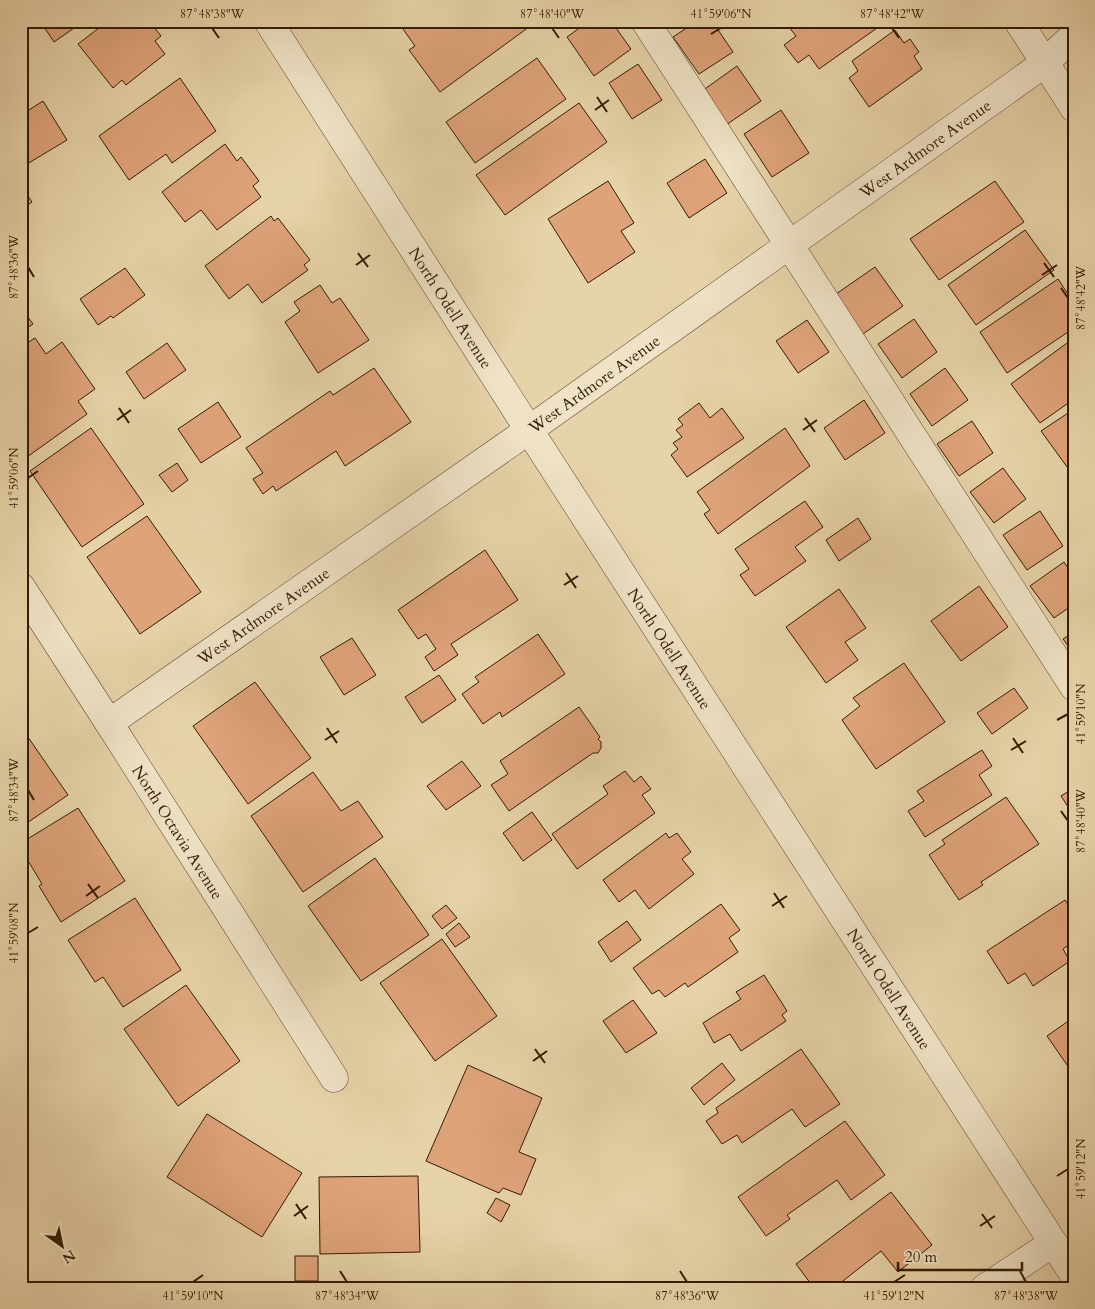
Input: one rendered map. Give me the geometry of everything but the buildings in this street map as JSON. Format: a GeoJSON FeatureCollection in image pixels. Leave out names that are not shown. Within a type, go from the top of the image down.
{"type":"FeatureCollection","features":[{"type":"Feature","properties":{"kind":"street","name":"North Odell Avenue"},"geometry":{"type":"LineString","coordinates":[[268,21],[528,430],[1074,1275]]}},
{"type":"Feature","properties":{"kind":"street"},"geometry":{"type":"LineString","coordinates":[[645,21],[1074,687]]}},
{"type":"Feature","properties":{"kind":"street"},"geometry":{"type":"LineString","coordinates":[[1018,21],[1074,108]]}},
{"type":"Feature","properties":{"kind":"street","name":"West Ardmore Avenue"},"geometry":{"type":"LineString","coordinates":[[109,723],[528,430],[1045,63],[1074,35]]}},
{"type":"Feature","properties":{"kind":"street","name":"North Octavia Avenue"},"geometry":{"type":"LineString","coordinates":[[21,587],[334,1078]]}},
{"type":"Feature","properties":{"kind":"street"},"geometry":{"type":"LineString","coordinates":[[985,1288],[1053,1243]]}}]}
